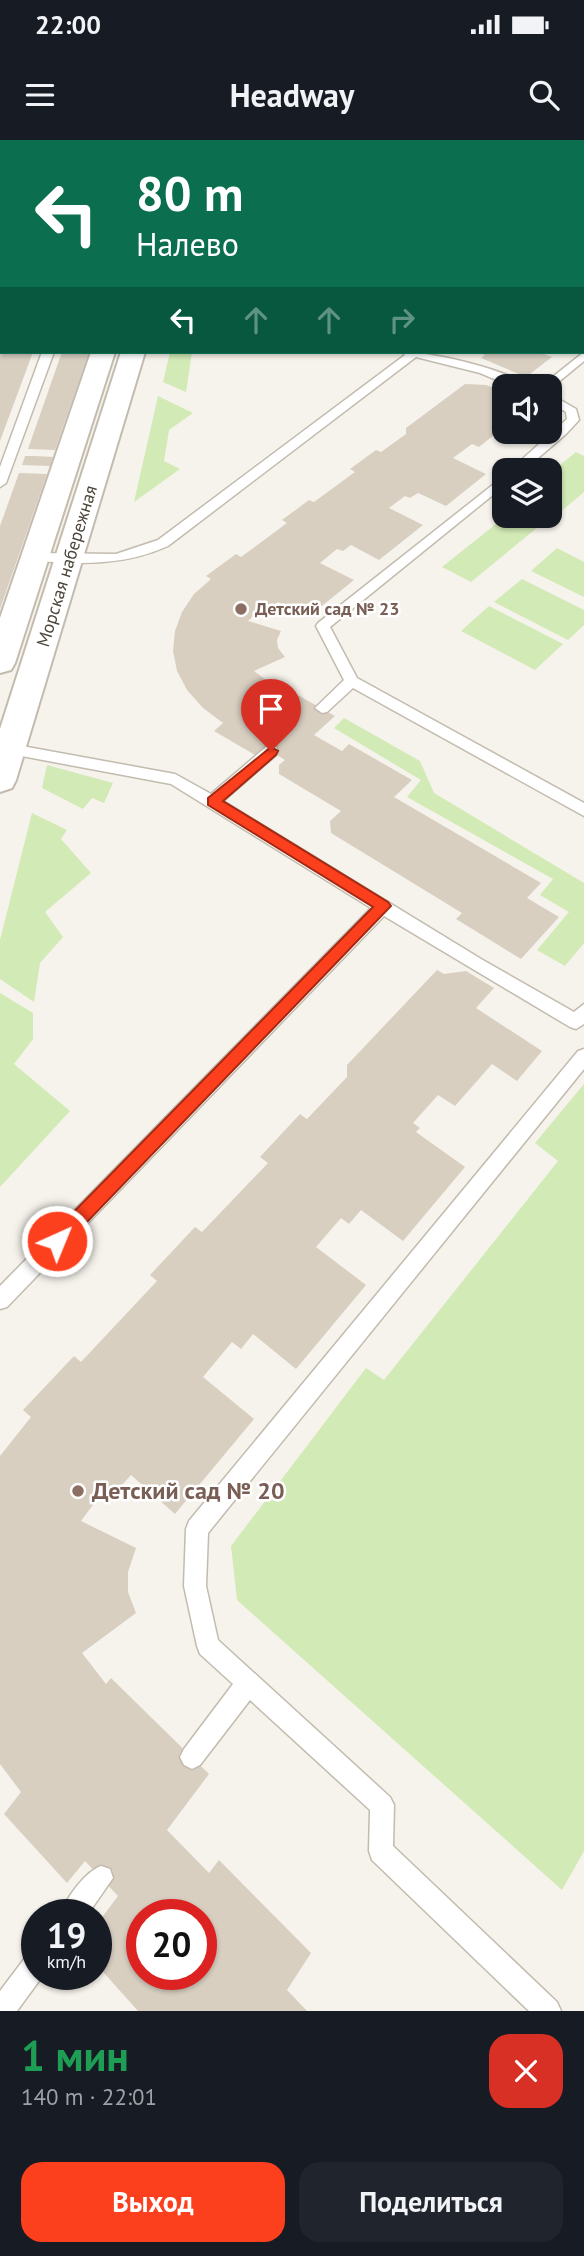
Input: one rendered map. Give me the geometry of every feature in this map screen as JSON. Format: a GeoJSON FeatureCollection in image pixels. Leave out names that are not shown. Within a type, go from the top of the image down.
{"type":"FeatureCollection","features":[{"type":"Feature","properties":{"kind":"street","name":"Морская набережная"},"geometry":{"type":"LineString","coordinates":[[0,780],[5,747],[69,559],[109,380],[103,354]]}},
{"type":"Feature","properties":{"kind":"street","name":"Морская набережная"},"geometry":{"type":"LineString","coordinates":[[0,663],[36,557],[109,380],[131,354]]}},
{"type":"Feature","properties":{"kind":"lane"},"geometry":{"type":"LineString","coordinates":[[0,483],[47,354]]}},
{"type":"Feature","properties":{"kind":"lane"},"geometry":{"type":"LineString","coordinates":[[36,557],[121,559],[142,555],[163,543],[409,354]]}},
{"type":"Feature","properties":{"kind":"lane"},"geometry":{"type":"LineString","coordinates":[[414,354],[492,374]]}},
{"type":"Feature","properties":{"kind":"lane"},"geometry":{"type":"LineString","coordinates":[[561,374],[584,355]]}},
{"type":"Feature","properties":{"kind":"lane"},"geometry":{"type":"LineString","coordinates":[[562,402],[572,411],[573,420],[562,432]]}},
{"type":"Feature","properties":{"kind":"lane"},"geometry":{"type":"LineString","coordinates":[[531,458],[548,444]]}},
{"type":"Feature","properties":{"kind":"lane"},"geometry":{"type":"LineString","coordinates":[[492,490],[323,626],[352,681],[584,810]]}},
{"type":"Feature","properties":{"kind":"lane"},"geometry":{"type":"LineString","coordinates":[[321,708],[352,681]]}},
{"type":"Feature","properties":{"kind":"lane"},"geometry":{"type":"LineString","coordinates":[[5,747],[175,779],[383,906],[581,1020]]}},
{"type":"Feature","properties":{"kind":"lane"},"geometry":{"type":"LineString","coordinates":[[213,801],[271,751]]}},
{"type":"Feature","properties":{"kind":"lane"},"geometry":{"type":"LineString","coordinates":[[0,1300],[383,906]]}},
{"type":"Feature","properties":{"kind":"lane"},"geometry":{"type":"LineString","coordinates":[[548,2011],[381,1851],[382,1805],[208,1646],[195,1586],[197,1529],[584,1056]]}},
{"type":"Feature","properties":{"kind":"lane"},"geometry":{"type":"LineString","coordinates":[[192,1757],[248,1683]]}},
{"type":"Feature","properties":{"kind":"lane"},"geometry":{"type":"LineString","coordinates":[[85,1899],[101,1878]]}},
{"type":"Feature","properties":{"kind":"lane"},"geometry":{"type":"LineString","coordinates":[[1,2011],[21,1984]]}},
{"type":"Feature","properties":{"kind":"green space"},"geometry":{"type":"Polygon","coordinates":[[[170,354],[192,354],[186,392],[163,382],[170,354]]]}},
{"type":"Feature","properties":{"kind":"green space"},"geometry":{"type":"Polygon","coordinates":[[[158,396],[193,413],[169,430],[164,461],[180,469],[134,502],[158,396]]]}},
{"type":"Feature","properties":{"kind":"green space"},"geometry":{"type":"Polygon","coordinates":[[[576,452],[584,456],[584,492],[562,511],[562,463],[576,452]]]}},
{"type":"Feature","properties":{"kind":"green space"},"geometry":{"type":"Polygon","coordinates":[[[492,527],[537,528],[471,582],[442,567],[492,527]]]}},
{"type":"Feature","properties":{"kind":"green space"},"geometry":{"type":"Polygon","coordinates":[[[557,548],[584,562],[584,597],[531,571],[557,548]]]}},
{"type":"Feature","properties":{"kind":"green space"},"geometry":{"type":"Polygon","coordinates":[[[522,579],[584,610],[584,625],[568,640],[494,602],[522,579]]]}},
{"type":"Feature","properties":{"kind":"green space"},"geometry":{"type":"Polygon","coordinates":[[[489,606],[563,644],[535,670],[461,631],[489,606]]]}},
{"type":"Feature","properties":{"kind":"green space"},"geometry":{"type":"Polygon","coordinates":[[[344,718],[420,761],[434,793],[584,883],[584,943],[565,966],[537,950],[569,912],[540,895],[553,879],[407,797],[421,780],[334,728],[344,718]]]}},
{"type":"Feature","properties":{"kind":"green space"},"geometry":{"type":"Polygon","coordinates":[[[47,765],[113,783],[104,803],[92,798],[83,809],[42,788],[47,765]]]}},
{"type":"Feature","properties":{"kind":"green space"},"geometry":{"type":"Polygon","coordinates":[[[32,813],[67,830],[61,839],[91,873],[45,912],[63,937],[40,963],[34,1002],[0,979],[0,940],[32,813]]]}},
{"type":"Feature","properties":{"kind":"green space"},"geometry":{"type":"Polygon","coordinates":[[[0,993],[33,1013],[33,1039],[14,1064],[70,1111],[0,1187],[0,993]]]}},
{"type":"Feature","properties":{"kind":"green space"},"geometry":{"type":"Polygon","coordinates":[[[584,1084],[584,1851],[562,1890],[237,1600],[231,1546],[366,1368],[384,1380],[558,1161],[535,1143],[584,1084]]]}},
{"type":"Feature","properties":{"kind":"building"},"geometry":{"type":"Polygon","coordinates":[[[0,354],[32,354],[0,441],[0,354]]]}},
{"type":"Feature","properties":{"kind":"building"},"geometry":{"type":"Polygon","coordinates":[[[61,354],[88,354],[55,450],[28,449],[61,354]]]}},
{"type":"Feature","properties":{"kind":"building"},"geometry":{"type":"Polygon","coordinates":[[[482,354],[544,354],[552,357],[530,374],[519,374],[481,358],[485,355],[482,354]]]}},
{"type":"Feature","properties":{"kind":"building"},"geometry":{"type":"Polygon","coordinates":[[[465,384],[492,387],[492,437],[479,447],[472,444],[453,458],[486,474],[446,506],[418,493],[410,498],[405,496],[389,508],[423,525],[379,560],[351,545],[343,551],[337,549],[320,563],[354,580],[307,618],[278,602],[268,610],[263,607],[248,621],[281,631],[277,640],[278,648],[285,657],[254,671],[270,683],[273,681],[335,716],[314,735],[342,751],[349,744],[412,780],[394,797],[541,883],[527,898],[559,917],[521,959],[456,919],[462,913],[331,833],[330,821],[341,811],[279,774],[279,765],[285,760],[264,747],[255,755],[214,731],[223,723],[203,708],[187,690],[177,671],[173,651],[175,631],[182,612],[194,594],[211,579],[206,576],[236,554],[241,557],[287,523],[282,520],[309,500],[314,502],[355,472],[350,469],[376,450],[381,452],[406,434],[406,428],[465,384]]]}},
{"type":"Feature","properties":{"kind":"building"},"geometry":{"type":"Polygon","coordinates":[[[25,456],[53,457],[50,466],[22,465],[25,456]]]}},
{"type":"Feature","properties":{"kind":"building"},"geometry":{"type":"Polygon","coordinates":[[[19,473],[47,474],[0,609],[0,526],[19,473]]]}},
{"type":"Feature","properties":{"kind":"building"},"geometry":{"type":"Polygon","coordinates":[[[437,970],[444,974],[466,971],[494,988],[476,1008],[542,1051],[517,1081],[492,1064],[455,1106],[438,1095],[413,1123],[420,1128],[416,1132],[465,1167],[403,1241],[361,1210],[349,1224],[341,1218],[316,1247],[366,1285],[296,1369],[253,1334],[241,1349],[232,1342],[203,1377],[254,1419],[175,1514],[131,1475],[114,1494],[107,1486],[81,1521],[136,1548],[128,1572],[128,1592],[136,1613],[82,1653],[106,1684],[111,1678],[209,1774],[167,1830],[209,1873],[219,1860],[311,1953],[287,1990],[307,2011],[138,2011],[112,1982],[112,1904],[118,1896],[85,1861],[67,1883],[4,1814],[21,1792],[0,1764],[0,1456],[31,1417],[23,1410],[74,1356],[81,1362],[157,1281],[150,1275],[195,1227],[202,1232],[268,1163],[260,1157],[300,1114],[307,1119],[347,1077],[347,1065],[437,970]]]}},
{"type":"Feature","properties":{"kind":"place","name":"Детский сад № 23"},"geometry":{"type":"Point","coordinates":[241,609]}},
{"type":"Feature","properties":{"kind":"place","name":"Детский сад № 20"},"geometry":{"type":"Point","coordinates":[78,1491]}},
{"type":"Feature","properties":{"kind":"route"},"geometry":{"type":"LineString","coordinates":[[57,1241],[383,906],[213,801],[271,751]]}}]}
